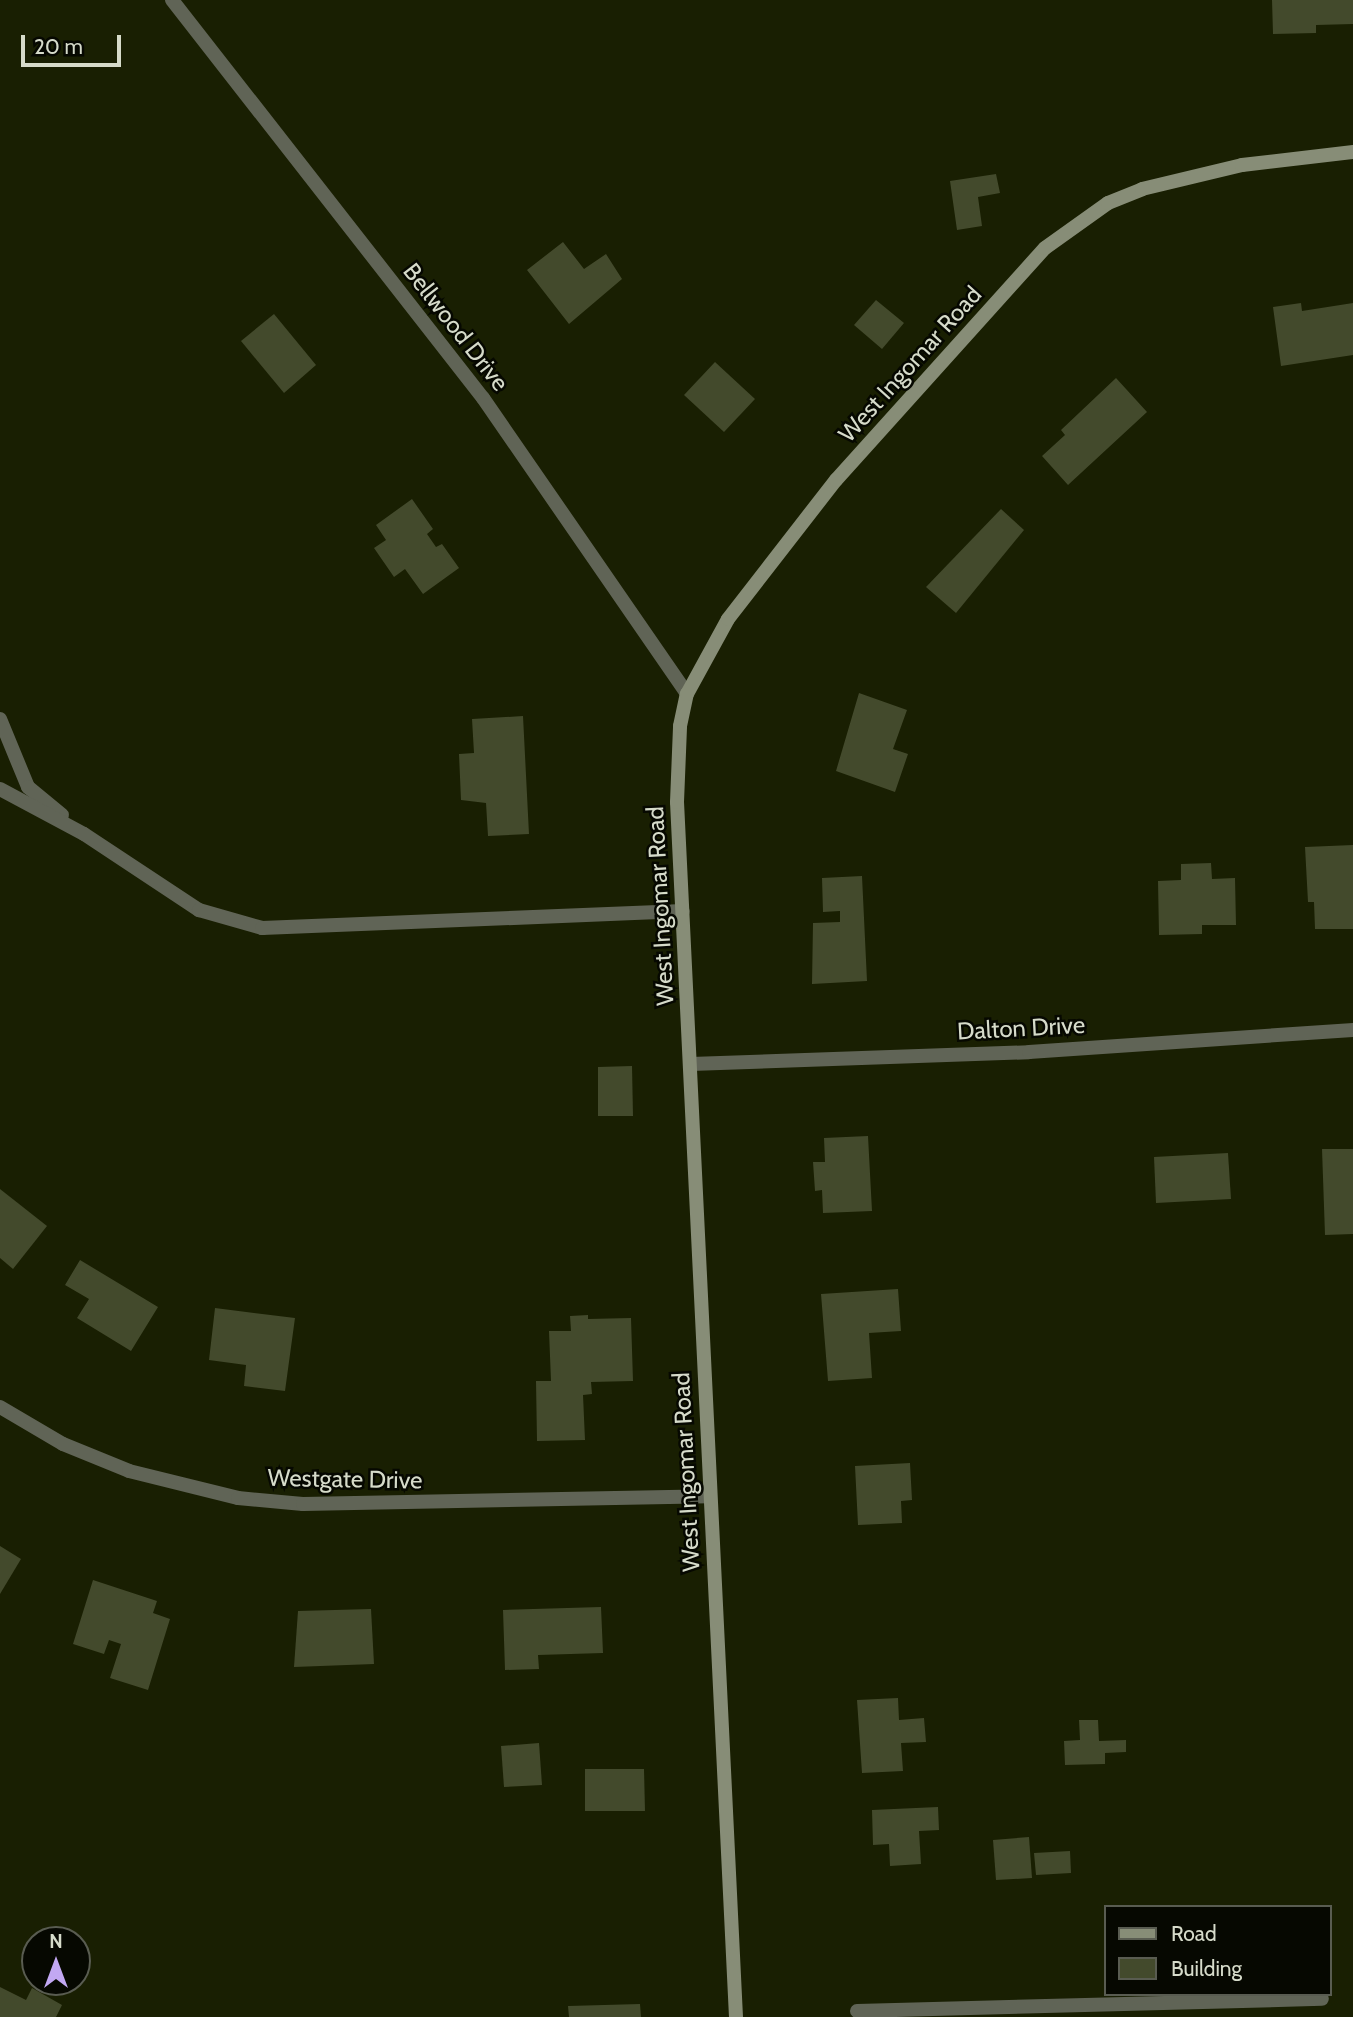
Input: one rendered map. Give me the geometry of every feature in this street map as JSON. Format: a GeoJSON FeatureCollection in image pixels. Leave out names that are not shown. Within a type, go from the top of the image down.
{"type":"FeatureCollection","features":[{"type":"Feature","properties":{"kind":"street","name":"Bellwood Drive"},"geometry":{"type":"LineString","coordinates":[[172,0],[484,398],[687,694]]}},
{"type":"Feature","properties":{"kind":"street","name":"West Ingomar Road"},"geometry":{"type":"LineString","coordinates":[[736,2017],[709,1496],[677,757],[687,694],[728,620],[836,480],[1045,248],[1108,203],[1142,189],[1242,165],[1353,152]]}},
{"type":"Feature","properties":{"kind":"street"},"geometry":{"type":"LineString","coordinates":[[0,719],[28,787],[84,834]]}},
{"type":"Feature","properties":{"kind":"street"},"geometry":{"type":"LineString","coordinates":[[0,789],[84,834],[199,910],[262,928],[683,911]]}},
{"type":"Feature","properties":{"kind":"street","name":"Dalton Drive"},"geometry":{"type":"LineString","coordinates":[[691,1064],[1030,1052],[1353,1030]]}},
{"type":"Feature","properties":{"kind":"street","name":"Westgate Drive"},"geometry":{"type":"LineString","coordinates":[[0,1407],[63,1444],[129,1471],[238,1498],[303,1504],[709,1496]]}},
{"type":"Feature","properties":{"kind":"street"},"geometry":{"type":"LineString","coordinates":[[857,2011],[1322,1999]]}},
{"type":"Feature","properties":{"kind":"building"},"geometry":{"type":"Polygon","coordinates":[[[1272,0],[1353,0],[1353,24],[1316,25],[1316,33],[1273,34],[1272,0]]]}},
{"type":"Feature","properties":{"kind":"building"},"geometry":{"type":"Polygon","coordinates":[[[996,174],[1000,193],[978,197],[982,226],[957,230],[950,181],[996,174]]]}},
{"type":"Feature","properties":{"kind":"building"},"geometry":{"type":"Polygon","coordinates":[[[563,242],[584,269],[606,254],[622,279],[569,324],[527,270],[563,242]]]}},
{"type":"Feature","properties":{"kind":"building"},"geometry":{"type":"Polygon","coordinates":[[[876,300],[904,323],[882,349],[854,325],[876,300]]]}},
{"type":"Feature","properties":{"kind":"building"},"geometry":{"type":"Polygon","coordinates":[[[1301,303],[1302,311],[1353,303],[1353,355],[1281,366],[1273,307],[1301,303]]]}},
{"type":"Feature","properties":{"kind":"building"},"geometry":{"type":"Polygon","coordinates":[[[274,314],[316,365],[284,393],[241,341],[274,314]]]}},
{"type":"Feature","properties":{"kind":"building"},"geometry":{"type":"Polygon","coordinates":[[[715,362],[755,399],[724,432],[684,395],[715,362]]]}},
{"type":"Feature","properties":{"kind":"building"},"geometry":{"type":"Polygon","coordinates":[[[1116,378],[1147,412],[1068,485],[1042,456],[1065,435],[1061,430],[1116,378]]]}},
{"type":"Feature","properties":{"kind":"building"},"geometry":{"type":"Polygon","coordinates":[[[412,499],[433,529],[427,534],[436,547],[442,544],[459,568],[423,594],[405,569],[394,577],[374,548],[386,540],[376,525],[412,499]]]}},
{"type":"Feature","properties":{"kind":"building"},"geometry":{"type":"Polygon","coordinates":[[[1001,509],[1024,530],[956,613],[926,587],[1001,509]]]}},
{"type":"Feature","properties":{"kind":"building"},"geometry":{"type":"Polygon","coordinates":[[[859,693],[907,710],[893,749],[908,754],[895,792],[836,771],[859,693]]]}},
{"type":"Feature","properties":{"kind":"building"},"geometry":{"type":"Polygon","coordinates":[[[523,716],[529,834],[488,836],[486,803],[461,800],[459,754],[474,753],[472,719],[523,716]]]}},
{"type":"Feature","properties":{"kind":"building"},"geometry":{"type":"Polygon","coordinates":[[[1353,845],[1353,929],[1315,929],[1314,902],[1308,902],[1305,847],[1353,845]]]}},
{"type":"Feature","properties":{"kind":"building"},"geometry":{"type":"Polygon","coordinates":[[[1211,863],[1212,879],[1235,878],[1236,925],[1202,925],[1202,934],[1159,935],[1158,881],[1181,880],[1181,864],[1211,863]]]}},
{"type":"Feature","properties":{"kind":"building"},"geometry":{"type":"Polygon","coordinates":[[[862,876],[867,981],[812,984],[813,923],[840,922],[840,911],[823,912],[822,878],[862,876]]]}},
{"type":"Feature","properties":{"kind":"building"},"geometry":{"type":"Polygon","coordinates":[[[632,1066],[633,1116],[598,1116],[598,1067],[632,1066]]]}},
{"type":"Feature","properties":{"kind":"building"},"geometry":{"type":"Polygon","coordinates":[[[868,1136],[872,1211],[823,1213],[822,1190],[815,1191],[813,1162],[825,1162],[824,1138],[868,1136]]]}},
{"type":"Feature","properties":{"kind":"building"},"geometry":{"type":"Polygon","coordinates":[[[1322,1149],[1353,1149],[1353,1234],[1325,1235],[1322,1149]]]}},
{"type":"Feature","properties":{"kind":"building"},"geometry":{"type":"Polygon","coordinates":[[[1228,1153],[1231,1199],[1156,1203],[1154,1157],[1228,1153]]]}},
{"type":"Feature","properties":{"kind":"building"},"geometry":{"type":"Polygon","coordinates":[[[0,1189],[47,1226],[13,1269],[0,1258],[0,1189]]]}},
{"type":"Feature","properties":{"kind":"building"},"geometry":{"type":"Polygon","coordinates":[[[80,1260],[158,1307],[131,1351],[77,1318],[89,1299],[65,1285],[80,1260]]]}},
{"type":"Feature","properties":{"kind":"building"},"geometry":{"type":"Polygon","coordinates":[[[898,1289],[901,1331],[869,1333],[872,1378],[828,1381],[821,1294],[898,1289]]]}},
{"type":"Feature","properties":{"kind":"building"},"geometry":{"type":"Polygon","coordinates":[[[215,1308],[295,1318],[285,1391],[244,1386],[246,1365],[209,1360],[215,1308]]]}},
{"type":"Feature","properties":{"kind":"building"},"geometry":{"type":"Polygon","coordinates":[[[588,1315],[588,1319],[631,1318],[633,1381],[591,1382],[592,1394],[583,1395],[585,1440],[537,1441],[536,1381],[551,1381],[549,1331],[571,1331],[570,1316],[588,1315]]]}},
{"type":"Feature","properties":{"kind":"building"},"geometry":{"type":"Polygon","coordinates":[[[910,1463],[912,1500],[901,1501],[902,1523],[858,1525],[855,1466],[910,1463]]]}},
{"type":"Feature","properties":{"kind":"building"},"geometry":{"type":"Polygon","coordinates":[[[0,1546],[21,1559],[0,1594],[0,1546]]]}},
{"type":"Feature","properties":{"kind":"building"},"geometry":{"type":"Polygon","coordinates":[[[93,1580],[157,1601],[153,1613],[170,1619],[148,1690],[110,1678],[121,1644],[109,1640],[104,1654],[73,1644],[93,1580]]]}},
{"type":"Feature","properties":{"kind":"building"},"geometry":{"type":"Polygon","coordinates":[[[601,1607],[603,1653],[538,1655],[539,1669],[505,1670],[503,1610],[601,1607]]]}},
{"type":"Feature","properties":{"kind":"building"},"geometry":{"type":"Polygon","coordinates":[[[371,1609],[374,1664],[294,1667],[298,1611],[371,1609]]]}},
{"type":"Feature","properties":{"kind":"building"},"geometry":{"type":"Polygon","coordinates":[[[898,1698],[899,1720],[924,1718],[926,1742],[901,1743],[903,1771],[862,1773],[857,1700],[898,1698]]]}},
{"type":"Feature","properties":{"kind":"building"},"geometry":{"type":"Polygon","coordinates":[[[1079,1720],[1098,1720],[1099,1741],[1126,1740],[1126,1752],[1105,1753],[1105,1764],[1065,1765],[1064,1741],[1080,1740],[1079,1720]]]}},
{"type":"Feature","properties":{"kind":"building"},"geometry":{"type":"Polygon","coordinates":[[[539,1743],[542,1785],[504,1787],[501,1746],[539,1743]]]}},
{"type":"Feature","properties":{"kind":"building"},"geometry":{"type":"Polygon","coordinates":[[[585,1769],[644,1769],[645,1811],[585,1811],[585,1769]]]}},
{"type":"Feature","properties":{"kind":"building"},"geometry":{"type":"Polygon","coordinates":[[[938,1807],[939,1830],[919,1831],[921,1864],[890,1866],[889,1844],[873,1845],[872,1810],[938,1807]]]}},
{"type":"Feature","properties":{"kind":"building"},"geometry":{"type":"Polygon","coordinates":[[[1029,1837],[1032,1878],[996,1880],[993,1840],[1029,1837]]]}},
{"type":"Feature","properties":{"kind":"building"},"geometry":{"type":"Polygon","coordinates":[[[1070,1851],[1071,1873],[1036,1875],[1034,1853],[1070,1851]]]}},
{"type":"Feature","properties":{"kind":"building"},"geometry":{"type":"Polygon","coordinates":[[[0,1987],[26,2000],[28,1996],[46,1996],[62,2005],[56,2017],[0,2017],[0,1987]]]}},
{"type":"Feature","properties":{"kind":"building"},"geometry":{"type":"Polygon","coordinates":[[[640,2004],[641,2017],[569,2017],[568,2006],[640,2004]]]}}]}
